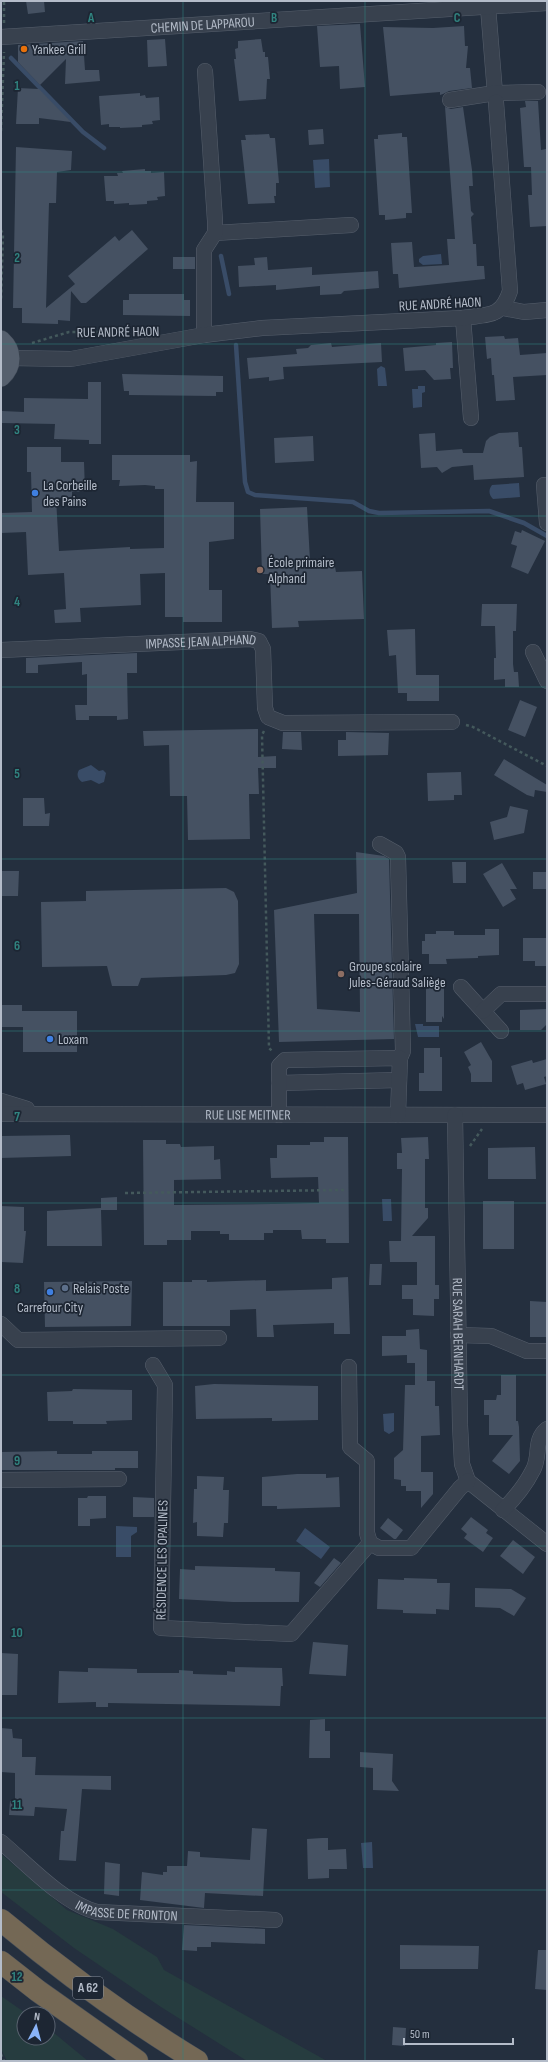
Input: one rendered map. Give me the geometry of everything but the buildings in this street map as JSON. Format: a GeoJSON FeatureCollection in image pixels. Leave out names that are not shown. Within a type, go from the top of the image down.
{"type":"FeatureCollection","features":[{"type":"Feature","properties":{"kind":"highway","name":"A 62"},"geometry":{"type":"LineString","coordinates":[[1,1920],[57,1966],[113,2007],[197,2061]]}},
{"type":"Feature","properties":{"kind":"highway","name":"A 62"},"geometry":{"type":"LineString","coordinates":[[1,1962],[38,1991],[137,2061]]}},
{"type":"Feature","properties":{"kind":"main road"},"geometry":{"type":"LineString","coordinates":[[1,340],[8,349],[10,358],[9,365],[1,377]]}},
{"type":"Feature","properties":{"kind":"street","name":"CHEMIN DE LAPPAROU"},"geometry":{"type":"LineString","coordinates":[[2,37],[547,3]]}},
{"type":"Feature","properties":{"kind":"street"},"geometry":{"type":"LineString","coordinates":[[488,7],[510,291],[503,308],[524,312],[547,310]]}},
{"type":"Feature","properties":{"kind":"street"},"geometry":{"type":"LineString","coordinates":[[204,335],[204,250],[214,233],[205,71]]}},
{"type":"Feature","properties":{"kind":"street"},"geometry":{"type":"LineString","coordinates":[[450,100],[538,92]]}},
{"type":"Feature","properties":{"kind":"street"},"geometry":{"type":"LineString","coordinates":[[214,233],[351,225]]}},
{"type":"Feature","properties":{"kind":"street","name":"RUE ANDRÉ HAON"},"geometry":{"type":"LineString","coordinates":[[10,358],[71,359],[204,335],[262,328],[463,318],[496,313],[503,308]]}},
{"type":"Feature","properties":{"kind":"street"},"geometry":{"type":"LineString","coordinates":[[463,318],[471,418]]}},
{"type":"Feature","properties":{"kind":"street"},"geometry":{"type":"LineString","coordinates":[[544,485],[547,523]]}},
{"type":"Feature","properties":{"kind":"street","name":"IMPASSE JEAN ALPHAND"},"geometry":{"type":"LineString","coordinates":[[1,650],[250,639],[259,641],[263,649],[265,708],[268,717]]}},
{"type":"Feature","properties":{"kind":"street"},"geometry":{"type":"LineString","coordinates":[[533,652],[547,681]]}},
{"type":"Feature","properties":{"kind":"street"},"geometry":{"type":"LineString","coordinates":[[268,717],[283,723],[452,722]]}},
{"type":"Feature","properties":{"kind":"street"},"geometry":{"type":"LineString","coordinates":[[380,844],[396,853],[398,857],[403,1051],[400,1058],[398,1115]]}},
{"type":"Feature","properties":{"kind":"street"},"geometry":{"type":"LineString","coordinates":[[461,987],[501,1031]]}},
{"type":"Feature","properties":{"kind":"street"},"geometry":{"type":"LineString","coordinates":[[483,1011],[501,994],[547,994]]}},
{"type":"Feature","properties":{"kind":"street"},"geometry":{"type":"LineString","coordinates":[[279,1115],[279,1066],[281,1062],[312,1058],[322,1060],[400,1058]]}},
{"type":"Feature","properties":{"kind":"street"},"geometry":{"type":"LineString","coordinates":[[279,1083],[399,1080]]}},
{"type":"Feature","properties":{"kind":"street","name":"RUE LISE MEITNER"},"geometry":{"type":"LineString","coordinates":[[1,1101],[41,1113]]}},
{"type":"Feature","properties":{"kind":"street","name":"RUE LISE MEITNER"},"geometry":{"type":"LineString","coordinates":[[1,1114],[455,1115]]}},
{"type":"Feature","properties":{"kind":"street"},"geometry":{"type":"LineString","coordinates":[[455,1115],[547,1115]]}},
{"type":"Feature","properties":{"kind":"street","name":"RUE SARAH BERNHARDT"},"geometry":{"type":"LineString","coordinates":[[455,1115],[461,1449],[462,1464],[468,1481]]}},
{"type":"Feature","properties":{"kind":"street"},"geometry":{"type":"LineString","coordinates":[[1,1324],[18,1340],[219,1338]]}},
{"type":"Feature","properties":{"kind":"street"},"geometry":{"type":"LineString","coordinates":[[458,1335],[491,1336],[527,1351],[547,1351]]}},
{"type":"Feature","properties":{"kind":"street","name":"RÉSIDENCE LES OPALINES"},"geometry":{"type":"LineString","coordinates":[[153,1365],[165,1386],[161,1628],[291,1634],[370,1543]]}},
{"type":"Feature","properties":{"kind":"street"},"geometry":{"type":"LineString","coordinates":[[349,1367],[350,1447],[367,1461],[367,1533],[370,1543],[379,1548],[411,1548],[460,1488],[468,1481],[547,1544]]}},
{"type":"Feature","properties":{"kind":"street"},"geometry":{"type":"LineString","coordinates":[[503,1510],[512,1501],[534,1469],[538,1440],[547,1429]]}},
{"type":"Feature","properties":{"kind":"street"},"geometry":{"type":"LineString","coordinates":[[1,1480],[119,1479]]}},
{"type":"Feature","properties":{"kind":"street","name":"IMPASSE DE FRONTON"},"geometry":{"type":"LineString","coordinates":[[1,1842],[72,1902],[86,1909],[97,1912],[275,1920]]}},
{"type":"Feature","properties":{"kind":"path"},"geometry":{"type":"LineString","coordinates":[[1,131],[4,1]]}},
{"type":"Feature","properties":{"kind":"path"},"geometry":{"type":"LineString","coordinates":[[1,230],[3,234],[1,301]]}},
{"type":"Feature","properties":{"kind":"path","name":"RUE ANDRÉ HAON"},"geometry":{"type":"LineString","coordinates":[[29,344],[69,332],[140,332]]}},
{"type":"Feature","properties":{"kind":"path"},"geometry":{"type":"LineString","coordinates":[[268,717],[262,735],[269,1048],[281,1062]]}},
{"type":"Feature","properties":{"kind":"path"},"geometry":{"type":"LineString","coordinates":[[452,722],[473,727],[547,766]]}},
{"type":"Feature","properties":{"kind":"path"},"geometry":{"type":"LineString","coordinates":[[468,1152],[469,1147],[485,1125],[485,1116]]}},
{"type":"Feature","properties":{"kind":"path"},"geometry":{"type":"LineString","coordinates":[[125,1192],[344,1190]]}},
{"type":"Feature","properties":{"kind":"path"},"geometry":{"type":"LineString","coordinates":[[1,2054],[4,2061]]}},
{"type":"Feature","properties":{"kind":"green space"},"geometry":{"type":"Polygon","coordinates":[[[1,1854],[67,1910],[113,1929],[157,1957],[164,1970],[327,2061],[247,2061],[161,2007],[74,1948],[1,1892],[1,1854]]]}},
{"type":"Feature","properties":{"kind":"green space"},"geometry":{"type":"Polygon","coordinates":[[[1,1996],[16,2006],[16,2046],[56,2046],[56,2035],[88,2061],[7,2061],[1,2049],[1,1996]]]}},
{"type":"Feature","properties":{"kind":"water"},"geometry":{"type":"Polygon","coordinates":[[[329,159],[330,187],[315,188],[313,160],[329,159]]]}},
{"type":"Feature","properties":{"kind":"water"},"geometry":{"type":"Polygon","coordinates":[[[441,254],[442,264],[423,265],[419,262],[419,259],[423,256],[441,254]]]}},
{"type":"Feature","properties":{"kind":"water"},"geometry":{"type":"Polygon","coordinates":[[[381,366],[385,368],[387,386],[378,386],[377,369],[381,366]]]}},
{"type":"Feature","properties":{"kind":"water"},"geometry":{"type":"Polygon","coordinates":[[[418,386],[425,386],[425,392],[422,393],[422,407],[413,408],[412,389],[418,389],[418,386]]]}},
{"type":"Feature","properties":{"kind":"water"},"geometry":{"type":"Polygon","coordinates":[[[519,483],[520,497],[493,499],[490,494],[492,485],[519,483]]]}},
{"type":"Feature","properties":{"kind":"water"},"geometry":{"type":"Polygon","coordinates":[[[91,765],[99,771],[103,770],[106,773],[104,782],[99,784],[91,780],[82,782],[79,780],[79,770],[91,765]]]}},
{"type":"Feature","properties":{"kind":"water"},"geometry":{"type":"Polygon","coordinates":[[[415,1024],[423,1024],[423,1026],[439,1026],[439,1037],[418,1037],[415,1024]]]}},
{"type":"Feature","properties":{"kind":"water"},"geometry":{"type":"Polygon","coordinates":[[[382,1199],[391,1199],[392,1221],[383,1221],[382,1199]]]}},
{"type":"Feature","properties":{"kind":"water"},"geometry":{"type":"Polygon","coordinates":[[[394,1413],[394,1431],[389,1434],[384,1431],[383,1414],[394,1413]]]}},
{"type":"Feature","properties":{"kind":"water"},"geometry":{"type":"Polygon","coordinates":[[[116,1526],[137,1527],[137,1532],[131,1536],[131,1557],[116,1557],[116,1526]]]}},
{"type":"Feature","properties":{"kind":"water"},"geometry":{"type":"Polygon","coordinates":[[[305,1528],[330,1547],[321,1559],[296,1541],[305,1528]]]}},
{"type":"Feature","properties":{"kind":"water"},"geometry":{"type":"Polygon","coordinates":[[[372,1842],[373,1868],[363,1868],[361,1843],[372,1842]]]}},
{"type":"Feature","properties":{"kind":"waterway"},"geometry":{"type":"LineString","coordinates":[[11,58],[83,132],[104,148]]}},
{"type":"Feature","properties":{"kind":"waterway"},"geometry":{"type":"LineString","coordinates":[[221,256],[229,294]]}},
{"type":"Feature","properties":{"kind":"waterway"},"geometry":{"type":"LineString","coordinates":[[236,345],[245,482],[248,492],[255,495],[353,502],[369,511],[379,513],[489,511],[524,523],[547,536]]}},
{"type":"Feature","properties":{"kind":"place","name":"Yankee Grill"},"geometry":{"type":"Point","coordinates":[24,49]}},
{"type":"Feature","properties":{"kind":"place","name":"La Corbeille des Pains"},"geometry":{"type":"Point","coordinates":[35,493]}},
{"type":"Feature","properties":{"kind":"place","name":"École primaire Alphand"},"geometry":{"type":"Point","coordinates":[260,570]}},
{"type":"Feature","properties":{"kind":"place","name":"Groupe scolaire Jules-Géraud Saliège"},"geometry":{"type":"Point","coordinates":[341,974]}},
{"type":"Feature","properties":{"kind":"place","name":"Loxam"},"geometry":{"type":"Point","coordinates":[50,1039]}},
{"type":"Feature","properties":{"kind":"place","name":"Relais Poste"},"geometry":{"type":"Point","coordinates":[65,1288]}},
{"type":"Feature","properties":{"kind":"place","name":"Carrefour City"},"geometry":{"type":"Point","coordinates":[50,1292]}}]}
